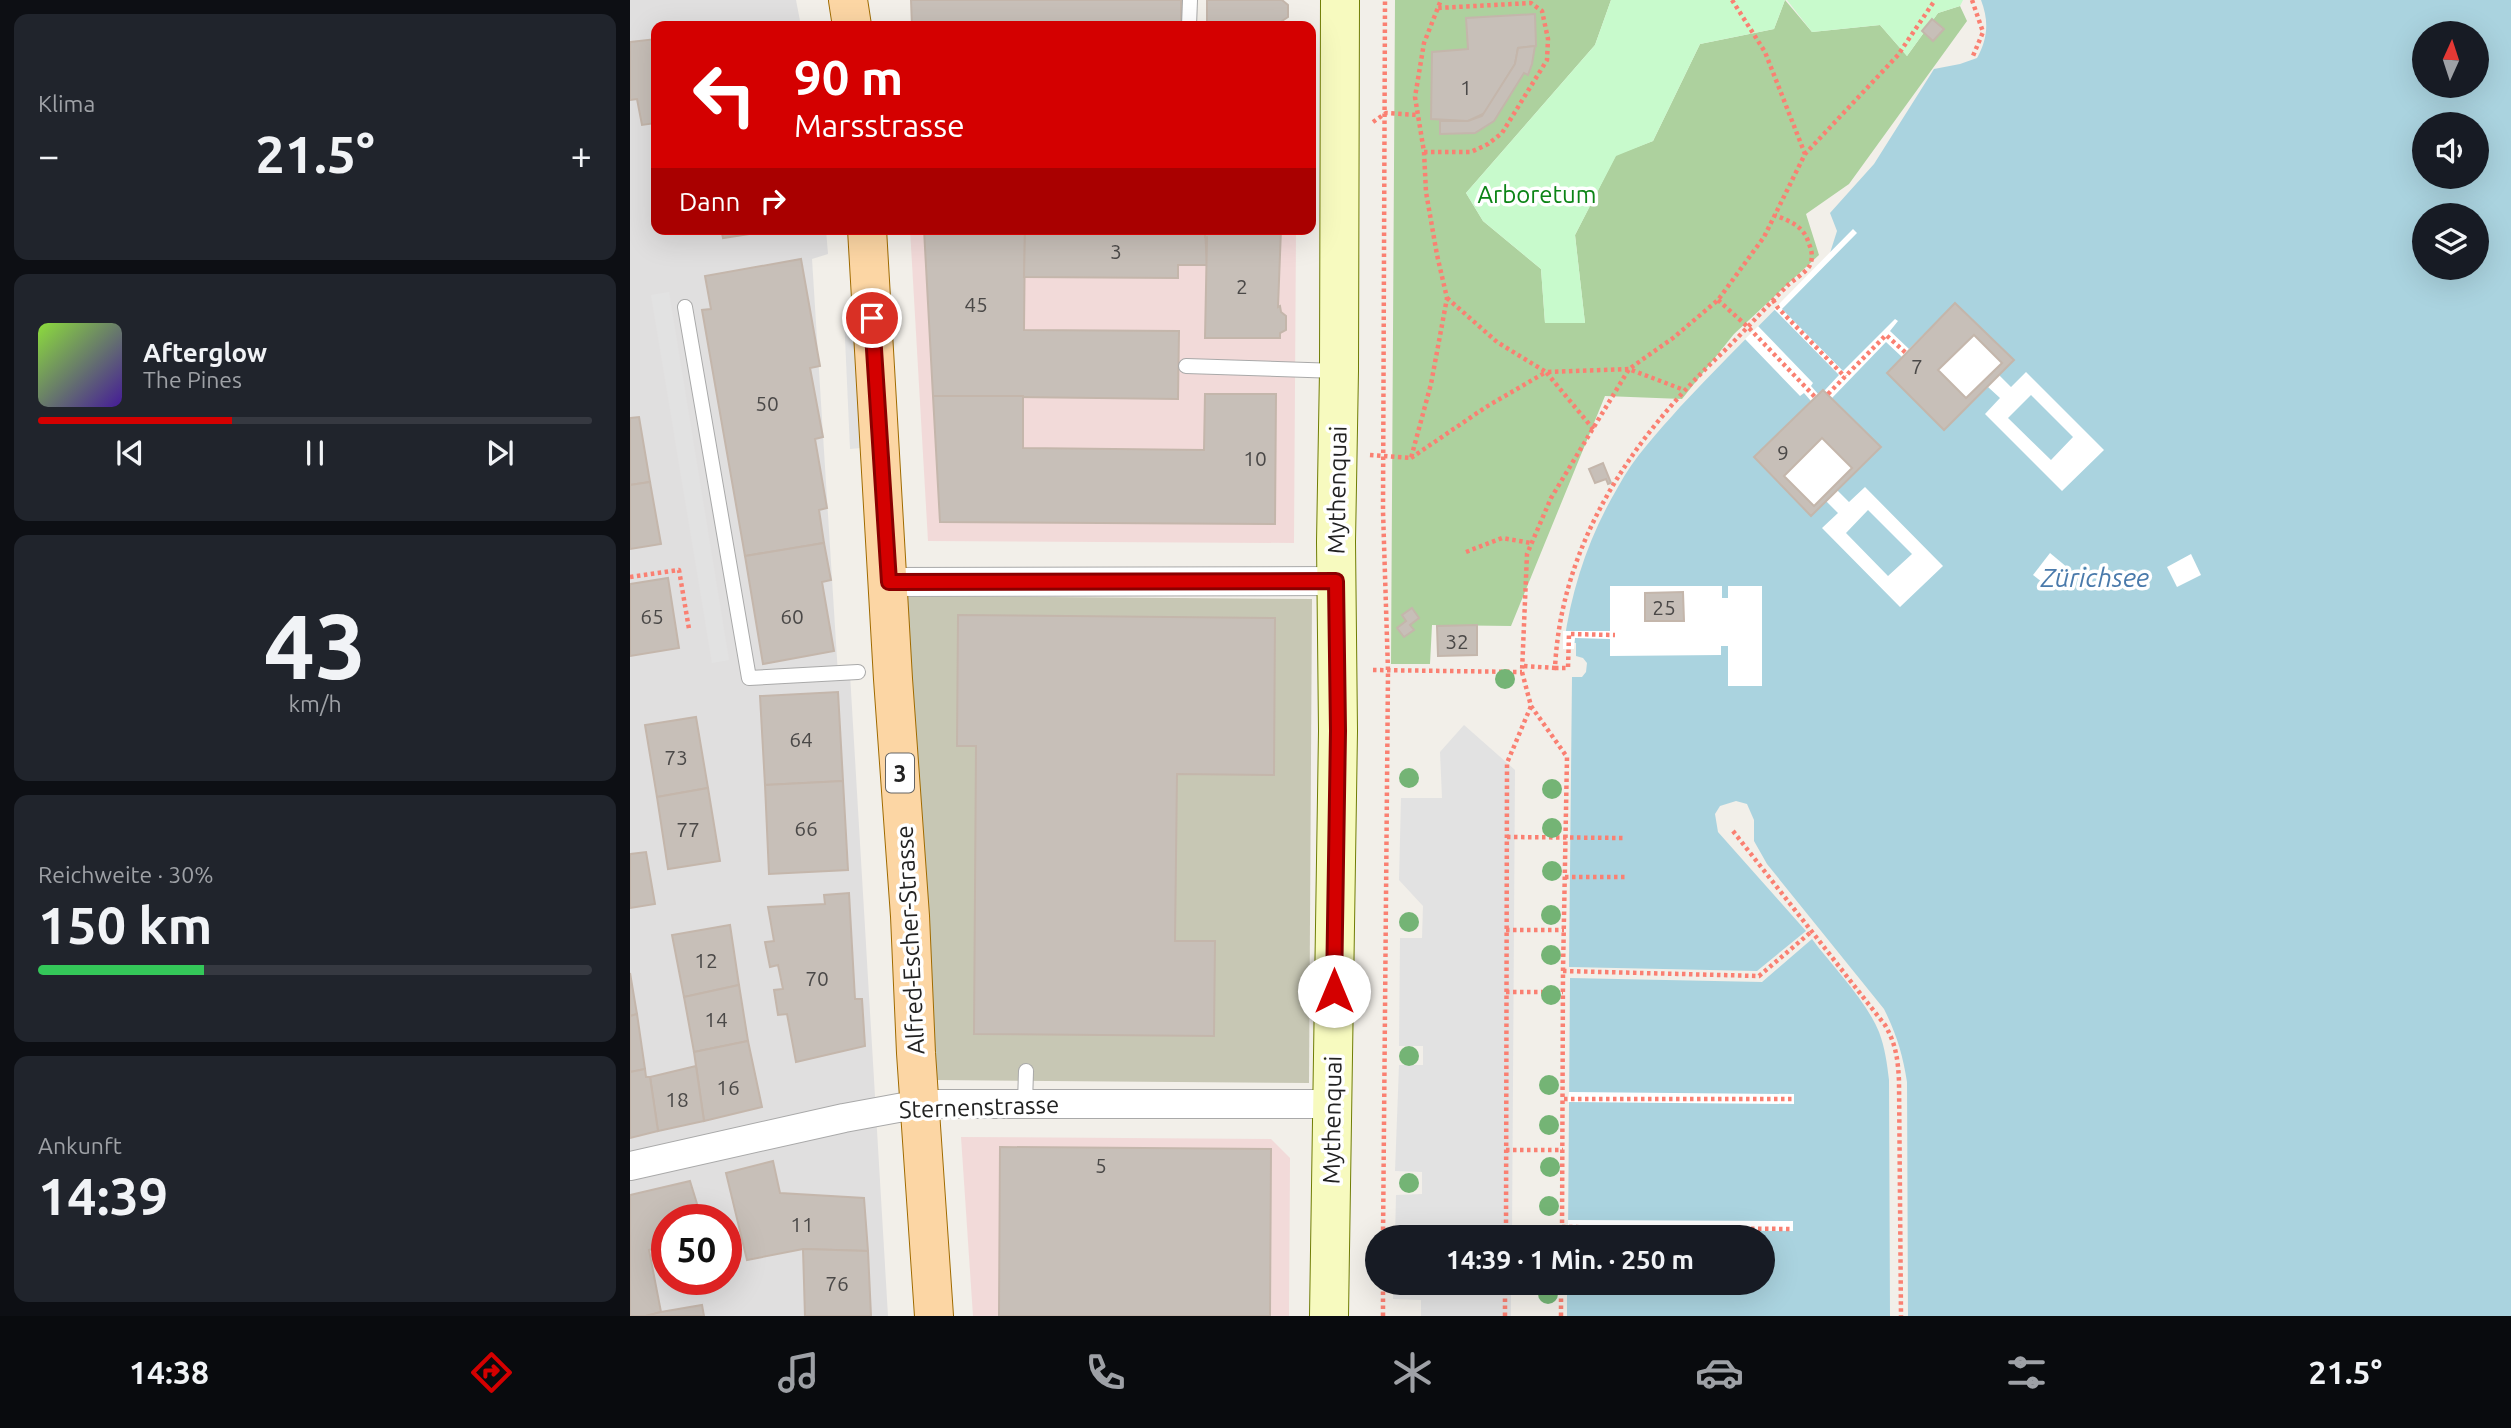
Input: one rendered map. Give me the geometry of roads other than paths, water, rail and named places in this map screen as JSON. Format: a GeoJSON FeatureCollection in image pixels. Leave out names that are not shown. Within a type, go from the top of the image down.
{"type":"FeatureCollection","features":[{"type":"Feature","properties":{"kind":"main road"},"geometry":{"type":"LineString","coordinates":[[848,0],[851,21]]}},
{"type":"Feature","properties":{"kind":"main road","name":"Mythenquai"},"geometry":{"type":"LineString","coordinates":[[1329,1316],[1338,731],[1336,581],[1340,0]]}},
{"type":"Feature","properties":{"kind":"main road","name":"Alfred-Escher-Strasse"},"geometry":{"type":"LineString","coordinates":[[867,235],[934,1316]]}},
{"type":"Feature","properties":{"kind":"street"},"geometry":{"type":"LineString","coordinates":[[889,582],[1336,581]]}},
{"type":"Feature","properties":{"kind":"street","name":"Sternenstrasse"},"geometry":{"type":"LineString","coordinates":[[630,1166],[844,1118],[920,1104],[1333,1104]]}},
{"type":"Feature","properties":{"kind":"lane"},"geometry":{"type":"LineString","coordinates":[[1189,21],[1190,0]]}},
{"type":"Feature","properties":{"kind":"lane"},"geometry":{"type":"LineString","coordinates":[[685,307],[749,677],[858,672]]}},
{"type":"Feature","properties":{"kind":"lane"},"geometry":{"type":"LineString","coordinates":[[1186,366],[1339,372]]}},
{"type":"Feature","properties":{"kind":"lane"},"geometry":{"type":"LineString","coordinates":[[1025,1103],[1026,1071]]}},
{"type":"Feature","properties":{"kind":"water","name":"Zürichsee"},"geometry":{"type":"Polygon","coordinates":[[[1981,0],[2511,0],[2511,1316],[1908,1316],[1907,1082],[1898,1044],[1884,1009],[1767,864],[1754,841],[1754,820],[1747,804],[1736,801],[1720,806],[1715,814],[1718,832],[1806,931],[1757,971],[1569,967],[1572,677],[1582,677],[1587,663],[1576,656],[1576,643],[1564,643],[1577,582],[1598,524],[1624,476],[1655,435],[1830,253],[1837,231],[1830,213],[1874,164],[1934,69],[1977,58],[1985,36],[1986,22],[1981,0]]]}},
{"type":"Feature","properties":{"kind":"water"},"geometry":{"type":"Polygon","coordinates":[[[1812,939],[1866,1008],[1879,1032],[1889,1080],[1890,1316],[1567,1316],[1567,1295],[1775,1295],[1775,1225],[1568,1225],[1570,978],[1762,982],[1812,939]]]}},
{"type":"Feature","properties":{"kind":"park label","name":"Arboretum"},"geometry":{"type":"Point","coordinates":[1537,194]}}]}
